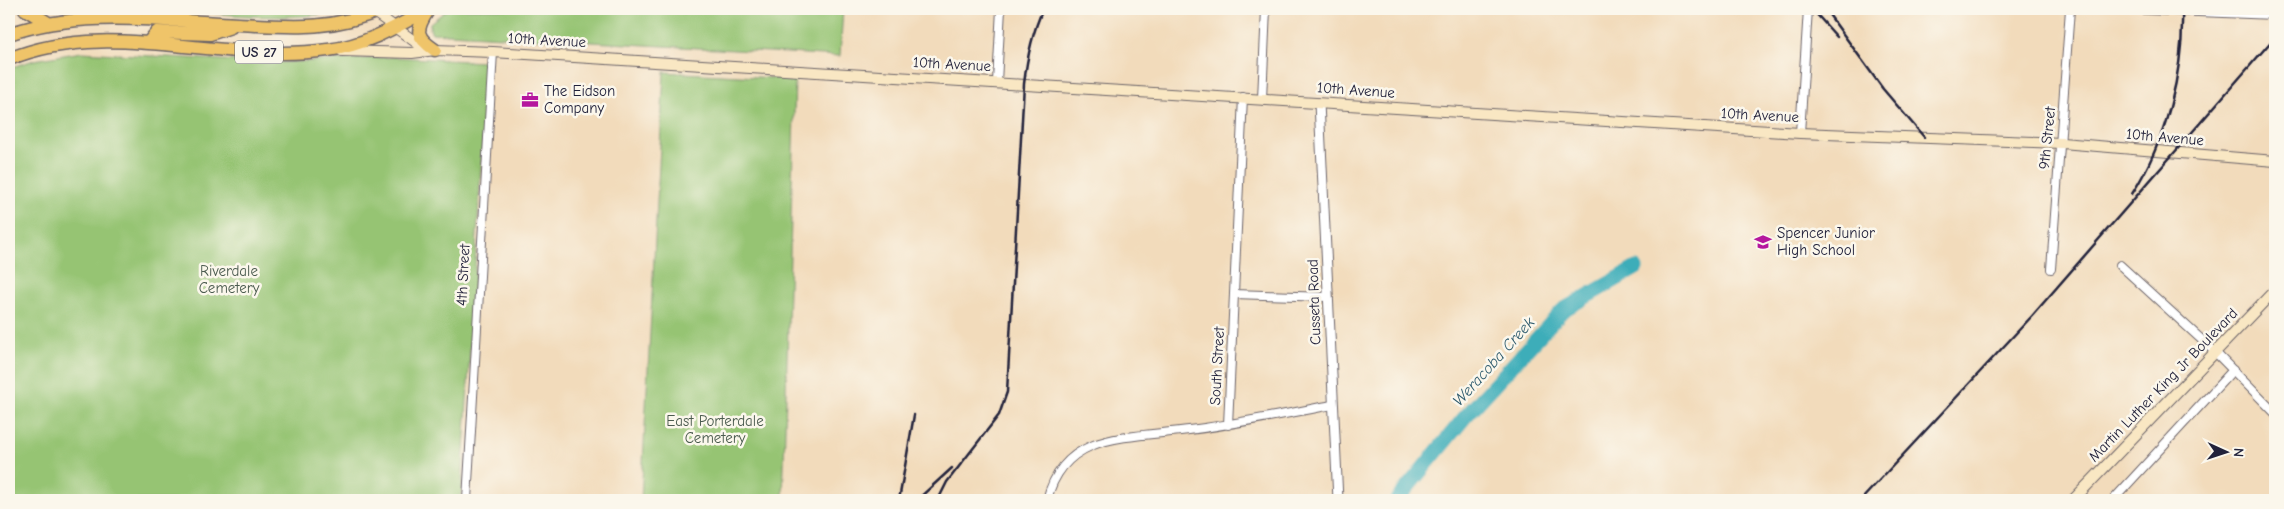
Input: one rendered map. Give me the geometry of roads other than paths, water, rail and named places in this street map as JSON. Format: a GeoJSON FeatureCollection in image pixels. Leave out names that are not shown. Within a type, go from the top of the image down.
{"type":"FeatureCollection","features":[{"type":"Feature","properties":{"kind":"highway"},"geometry":{"type":"LineString","coordinates":[[24,9],[48,23]]}},
{"type":"Feature","properties":{"kind":"highway"},"geometry":{"type":"LineString","coordinates":[[429,9],[419,24],[419,31],[422,41],[435,50]]}},
{"type":"Feature","properties":{"kind":"highway","name":"US 27"},"geometry":{"type":"LineString","coordinates":[[9,57],[67,42],[148,43],[278,54],[329,50],[362,41],[395,28],[429,9]]}},
{"type":"Feature","properties":{"kind":"highway","name":"US 27"},"geometry":{"type":"LineString","coordinates":[[9,34],[48,23],[123,19],[308,28],[340,23],[379,11]]}},
{"type":"Feature","properties":{"kind":"highway"},"geometry":{"type":"LineString","coordinates":[[148,43],[157,32],[210,34],[240,24]]}},
{"type":"Feature","properties":{"kind":"main road","name":"10th Avenue"},"geometry":{"type":"LineString","coordinates":[[379,11],[395,28],[421,46],[435,50]]}},
{"type":"Feature","properties":{"kind":"main road","name":"10th Avenue"},"geometry":{"type":"LineString","coordinates":[[329,50],[412,53],[435,50],[493,52],[1800,133],[2062,143],[2275,161]]}},
{"type":"Feature","properties":{"kind":"main road","name":"Martin Luther King Jr Boulevard"},"geometry":{"type":"LineString","coordinates":[[2073,500],[2275,290]]}},
{"type":"Feature","properties":{"kind":"street"},"geometry":{"type":"LineString","coordinates":[[997,82],[1001,9]]}},
{"type":"Feature","properties":{"kind":"street"},"geometry":{"type":"LineString","coordinates":[[1262,99],[1266,9]]}},
{"type":"Feature","properties":{"kind":"street"},"geometry":{"type":"LineString","coordinates":[[1800,133],[1808,9]]}},
{"type":"Feature","properties":{"kind":"street","name":"9th Street"},"geometry":{"type":"LineString","coordinates":[[2051,269],[2057,168],[2062,143],[2070,9]]}},
{"type":"Feature","properties":{"kind":"street"},"geometry":{"type":"LineString","coordinates":[[2121,9],[2275,15]]}},
{"type":"Feature","properties":{"kind":"street","name":"4th Street"},"geometry":{"type":"LineString","coordinates":[[467,500],[493,52]]}},
{"type":"Feature","properties":{"kind":"street","name":"South Street"},"geometry":{"type":"LineString","coordinates":[[1047,500],[1060,469],[1069,460],[1090,446],[1102,442],[1228,425],[1243,97]]}},
{"type":"Feature","properties":{"kind":"street","name":"Cusseta Road"},"geometry":{"type":"LineString","coordinates":[[1319,103],[1338,500]]}},
{"type":"Feature","properties":{"kind":"street"},"geometry":{"type":"LineString","coordinates":[[2120,264],[2215,352],[2275,413]]}},
{"type":"Feature","properties":{"kind":"street"},"geometry":{"type":"LineString","coordinates":[[1234,294],[1328,298]]}},
{"type":"Feature","properties":{"kind":"street"},"geometry":{"type":"LineString","coordinates":[[2113,500],[2233,370]]}},
{"type":"Feature","properties":{"kind":"street"},"geometry":{"type":"LineString","coordinates":[[1228,425],[1332,405]]}},
{"type":"Feature","properties":{"kind":"waterway","name":"Weracoba Creek"},"geometry":{"type":"LineString","coordinates":[[1397,500],[1465,417],[1563,310],[1636,268]]}},
{"type":"Feature","properties":{"kind":"railway"},"geometry":{"type":"LineString","coordinates":[[938,500],[947,482],[999,415],[1007,392],[1024,84],[1030,46],[1043,9]]}},
{"type":"Feature","properties":{"kind":"railway"},"geometry":{"type":"LineString","coordinates":[[1812,9],[1837,37]]}},
{"type":"Feature","properties":{"kind":"railway"},"geometry":{"type":"LineString","coordinates":[[1825,9],[1883,89],[1924,137]]}},
{"type":"Feature","properties":{"kind":"railway"},"geometry":{"type":"LineString","coordinates":[[2132,194],[2154,152],[2170,105],[2180,57],[2182,9]]}},
{"type":"Feature","properties":{"kind":"railway"},"geometry":{"type":"LineString","coordinates":[[1861,500],[2032,316],[2275,37]]}},
{"type":"Feature","properties":{"kind":"railway"},"geometry":{"type":"LineString","coordinates":[[899,500],[914,415]]}},
{"type":"Feature","properties":{"kind":"railway"},"geometry":{"type":"LineString","coordinates":[[917,500],[952,468]]}},
{"type":"Feature","properties":{"kind":"place","name":"The Eidson Company"},"geometry":{"type":"Point","coordinates":[530,100]}},
{"type":"Feature","properties":{"kind":"place","name":"Spencer Junior High School"},"geometry":{"type":"Point","coordinates":[1763,242]}},
{"type":"Feature","properties":{"kind":"park label","name":"Riverdale Cemetery"},"geometry":{"type":"Point","coordinates":[229,280]}},
{"type":"Feature","properties":{"kind":"park label","name":"East Porterdale Cemetery"},"geometry":{"type":"Point","coordinates":[715,430]}}]}
